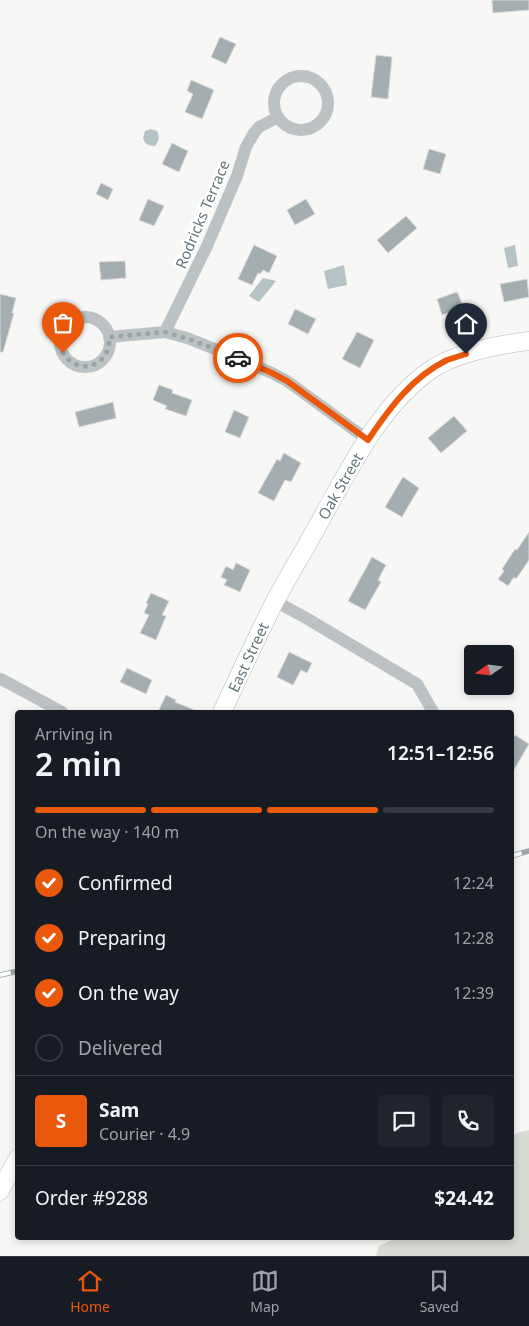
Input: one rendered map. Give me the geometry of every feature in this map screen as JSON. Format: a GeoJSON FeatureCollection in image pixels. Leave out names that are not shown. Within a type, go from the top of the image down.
{"type":"FeatureCollection","features":[{"type":"Feature","properties":{"kind":"main road","name":"Oak Street"},"geometry":{"type":"LineString","coordinates":[[275,601],[351,466],[390,408],[402,394],[431,370],[447,360],[466,354],[529,341]]}},
{"type":"Feature","properties":{"kind":"main road","name":"East Street"},"geometry":{"type":"LineString","coordinates":[[223,710],[275,601]]}},
{"type":"Feature","properties":{"kind":"main road"},"geometry":{"type":"LineString","coordinates":[[0,1191],[15,1164]]}},
{"type":"Feature","properties":{"kind":"street"},"geometry":{"type":"LineString","coordinates":[[300,75],[307,76],[320,83],[324,88],[328,102],[327,109],[321,122],[315,126],[305,130],[292,129],[286,126],[278,117],[275,111],[274,96],[286,79],[300,75]]}},
{"type":"Feature","properties":{"kind":"street","name":"Rodricks Terrace"},"geometry":{"type":"LineString","coordinates":[[165,332],[214,230],[237,176],[246,147],[259,127],[278,117]]}},
{"type":"Feature","properties":{"kind":"street"},"geometry":{"type":"LineString","coordinates":[[109,337],[165,332],[186,338],[287,381],[368,440]]}},
{"type":"Feature","properties":{"kind":"street"},"geometry":{"type":"LineString","coordinates":[[275,601],[417,684],[432,710]]}},
{"type":"Feature","properties":{"kind":"street"},"geometry":{"type":"LineString","coordinates":[[0,676],[59,710]]}},
{"type":"Feature","properties":{"kind":"shaded area"},"geometry":{"type":"Polygon","coordinates":[[[151,129],[157,131],[159,135],[155,146],[147,144],[143,138],[145,131],[151,129]]]}},
{"type":"Feature","properties":{"kind":"shaded area"},"geometry":{"type":"Polygon","coordinates":[[[515,245],[518,266],[508,268],[504,248],[515,245]]]}},
{"type":"Feature","properties":{"kind":"shaded area"},"geometry":{"type":"Polygon","coordinates":[[[344,265],[347,285],[328,289],[324,271],[344,265]]]}},
{"type":"Feature","properties":{"kind":"shaded area"},"geometry":{"type":"Polygon","coordinates":[[[263,278],[276,281],[259,302],[249,296],[263,278]]]}},
{"type":"Feature","properties":{"kind":"shaded area"},"geometry":{"type":"Polygon","coordinates":[[[529,1130],[529,1256],[376,1256],[379,1246],[392,1240],[514,1240],[514,1135],[529,1130]]]}},
{"type":"Feature","properties":{"kind":"building"},"geometry":{"type":"Polygon","coordinates":[[[492,0],[529,0],[529,10],[493,13],[492,0]]]}},
{"type":"Feature","properties":{"kind":"building"},"geometry":{"type":"Polygon","coordinates":[[[220,37],[236,44],[226,64],[211,57],[220,37]]]}},
{"type":"Feature","properties":{"kind":"building"},"geometry":{"type":"Polygon","coordinates":[[[376,55],[392,57],[388,99],[371,97],[376,55]]]}},
{"type":"Feature","properties":{"kind":"building"},"geometry":{"type":"Polygon","coordinates":[[[191,80],[214,90],[202,119],[185,112],[193,94],[187,91],[191,80]]]}},
{"type":"Feature","properties":{"kind":"building"},"geometry":{"type":"Polygon","coordinates":[[[172,143],[188,151],[179,172],[162,164],[172,143]]]}},
{"type":"Feature","properties":{"kind":"building"},"geometry":{"type":"Polygon","coordinates":[[[429,149],[446,154],[440,174],[423,169],[429,149]]]}},
{"type":"Feature","properties":{"kind":"building"},"geometry":{"type":"Polygon","coordinates":[[[101,183],[113,189],[108,200],[96,194],[101,183]]]}},
{"type":"Feature","properties":{"kind":"building"},"geometry":{"type":"Polygon","coordinates":[[[148,199],[164,206],[154,226],[139,220],[148,199]]]}},
{"type":"Feature","properties":{"kind":"building"},"geometry":{"type":"Polygon","coordinates":[[[306,199],[315,214],[295,225],[287,210],[306,199]]]}},
{"type":"Feature","properties":{"kind":"building"},"geometry":{"type":"Polygon","coordinates":[[[406,216],[417,228],[388,253],[377,240],[406,216]]]}},
{"type":"Feature","properties":{"kind":"building"},"geometry":{"type":"Polygon","coordinates":[[[254,245],[277,256],[269,273],[263,270],[260,274],[258,273],[252,285],[238,279],[254,245]]]}},
{"type":"Feature","properties":{"kind":"building"},"geometry":{"type":"Polygon","coordinates":[[[125,261],[126,278],[101,280],[99,262],[125,261]]]}},
{"type":"Feature","properties":{"kind":"building"},"geometry":{"type":"Polygon","coordinates":[[[527,279],[529,297],[504,302],[500,284],[527,279]]]}},
{"type":"Feature","properties":{"kind":"building"},"geometry":{"type":"Polygon","coordinates":[[[457,292],[463,307],[442,315],[437,299],[457,292]]]}},
{"type":"Feature","properties":{"kind":"building"},"geometry":{"type":"Polygon","coordinates":[[[0,294],[16,298],[12,313],[14,313],[3,352],[0,352],[0,294]]]}},
{"type":"Feature","properties":{"kind":"building"},"geometry":{"type":"Polygon","coordinates":[[[295,309],[316,319],[308,334],[288,324],[295,309]]]}},
{"type":"Feature","properties":{"kind":"building"},"geometry":{"type":"Polygon","coordinates":[[[357,332],[374,340],[360,368],[342,359],[357,332]]]}},
{"type":"Feature","properties":{"kind":"building"},"geometry":{"type":"Polygon","coordinates":[[[159,385],[173,390],[172,393],[192,400],[186,416],[165,409],[167,406],[153,400],[159,385]]]}},
{"type":"Feature","properties":{"kind":"building"},"geometry":{"type":"Polygon","coordinates":[[[113,402],[116,418],[79,427],[75,412],[113,402]]]}},
{"type":"Feature","properties":{"kind":"building"},"geometry":{"type":"Polygon","coordinates":[[[234,410],[249,417],[240,438],[225,432],[234,410]]]}},
{"type":"Feature","properties":{"kind":"building"},"geometry":{"type":"Polygon","coordinates":[[[454,416],[467,431],[441,453],[428,438],[454,416]]]}},
{"type":"Feature","properties":{"kind":"building"},"geometry":{"type":"Polygon","coordinates":[[[284,453],[301,463],[291,482],[285,480],[274,501],[258,493],[277,459],[280,461],[284,453]]]}},
{"type":"Feature","properties":{"kind":"building"},"geometry":{"type":"Polygon","coordinates":[[[403,477],[419,488],[402,517],[385,507],[403,477]]]}},
{"type":"Feature","properties":{"kind":"building"},"geometry":{"type":"Polygon","coordinates":[[[529,532],[529,560],[516,579],[514,577],[508,586],[498,579],[515,549],[517,550],[529,532]]]}},
{"type":"Feature","properties":{"kind":"building"},"geometry":{"type":"Polygon","coordinates":[[[372,557],[386,565],[378,580],[381,582],[365,610],[348,601],[372,557]]]}},
{"type":"Feature","properties":{"kind":"building"},"geometry":{"type":"Polygon","coordinates":[[[236,563],[250,570],[240,592],[224,585],[227,580],[221,577],[226,566],[233,570],[236,563]]]}},
{"type":"Feature","properties":{"kind":"building"},"geometry":{"type":"Polygon","coordinates":[[[151,593],[169,601],[162,615],[166,616],[156,640],[140,633],[149,615],[144,613],[151,593]]]}},
{"type":"Feature","properties":{"kind":"building"},"geometry":{"type":"Polygon","coordinates":[[[289,652],[312,663],[307,673],[301,670],[293,685],[277,677],[289,652]]]}},
{"type":"Feature","properties":{"kind":"building"},"geometry":{"type":"Polygon","coordinates":[[[127,668],[152,680],[146,694],[120,682],[127,668]]]}},
{"type":"Feature","properties":{"kind":"building"},"geometry":{"type":"Polygon","coordinates":[[[166,695],[176,700],[175,702],[194,710],[159,710],[166,695]]]}},
{"type":"Feature","properties":{"kind":"building"},"geometry":{"type":"Polygon","coordinates":[[[515,735],[529,744],[514,770],[515,735]]]}},
{"type":"Feature","properties":{"kind":"railway"},"geometry":{"type":"LineString","coordinates":[[514,855],[529,851]]}},
{"type":"Feature","properties":{"kind":"railway"},"geometry":{"type":"LineString","coordinates":[[0,975],[15,972]]}},
{"type":"Feature","properties":{"kind":"way so far"},"geometry":{"type":"LineString","coordinates":[[63,353],[71,363],[90,366],[96,364],[105,356],[108,350],[109,337],[165,332],[238,358]]}},
{"type":"Feature","properties":{"kind":"route"},"geometry":{"type":"LineString","coordinates":[[238,358],[287,381],[368,440],[390,408],[416,381],[447,360],[466,354]]}}]}
